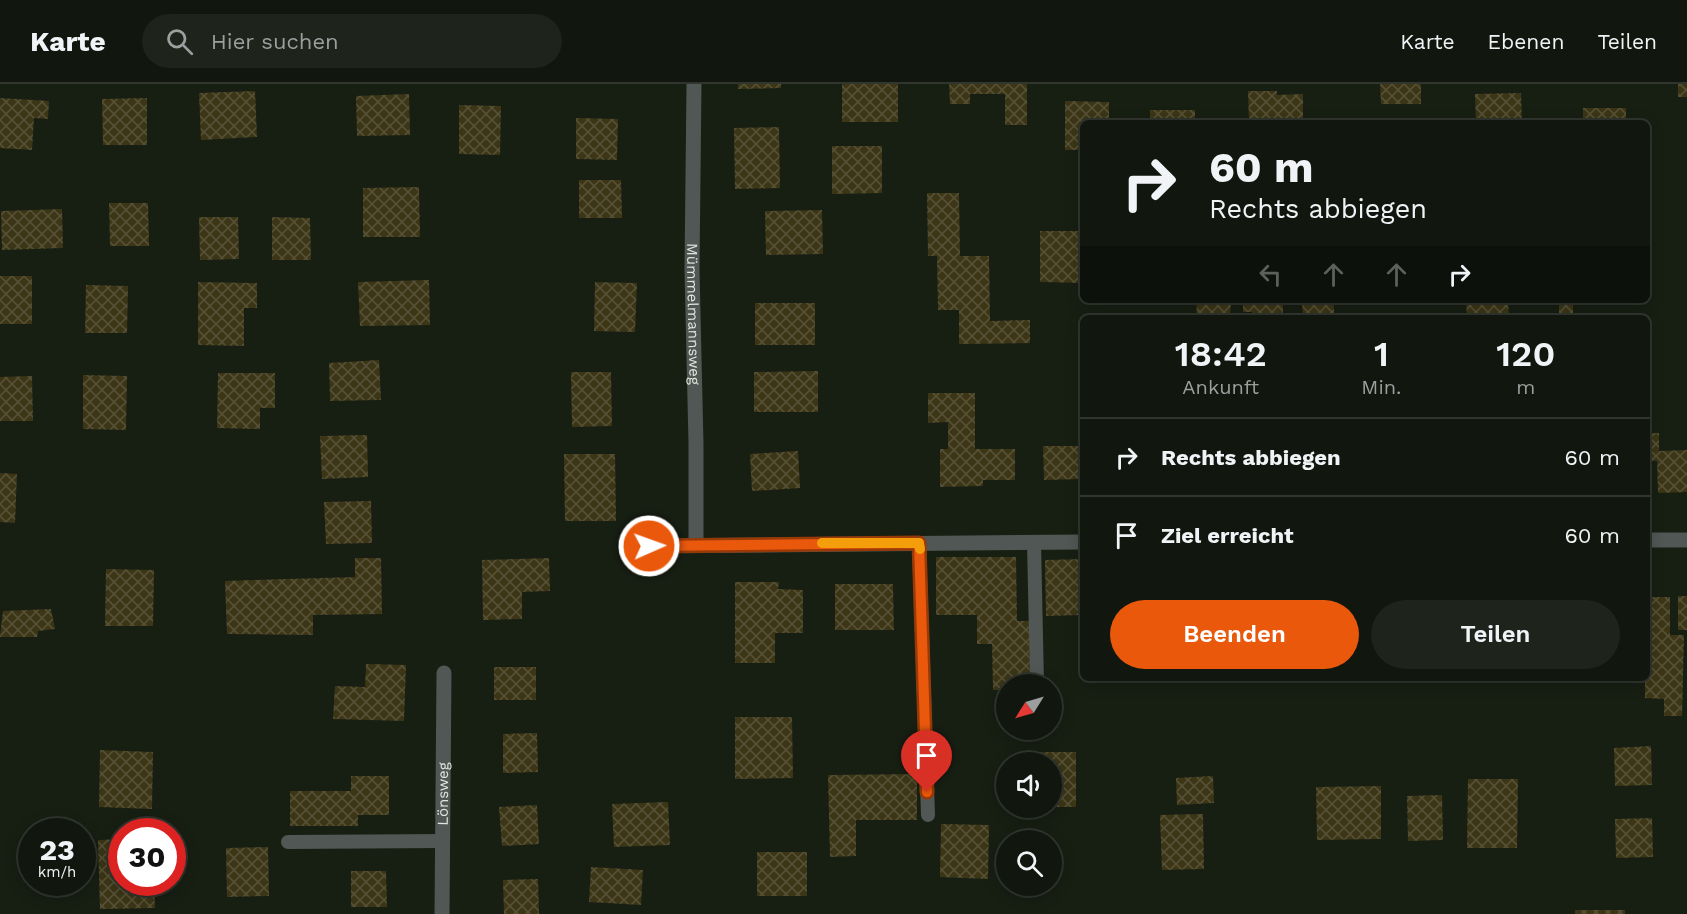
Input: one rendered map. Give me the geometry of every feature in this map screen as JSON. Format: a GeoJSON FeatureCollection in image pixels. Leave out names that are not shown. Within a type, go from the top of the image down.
{"type":"FeatureCollection","features":[{"type":"Feature","properties":{"kind":"street","name":"Mümmelmannsweg"},"geometry":{"type":"LineString","coordinates":[[694,84],[692,263],[696,544]]}},
{"type":"Feature","properties":{"kind":"street"},"geometry":{"type":"LineString","coordinates":[[1650,540],[1687,540]]}},
{"type":"Feature","properties":{"kind":"street"},"geometry":{"type":"LineString","coordinates":[[649,546],[1080,542]]}},
{"type":"Feature","properties":{"kind":"street","name":"Lönsweg"},"geometry":{"type":"LineString","coordinates":[[442,914],[444,673]]}},
{"type":"Feature","properties":{"kind":"lane"},"geometry":{"type":"LineString","coordinates":[[1034,542],[1037,674]]}},
{"type":"Feature","properties":{"kind":"lane"},"geometry":{"type":"LineString","coordinates":[[919,543],[928,815]]}},
{"type":"Feature","properties":{"kind":"lane"},"geometry":{"type":"LineString","coordinates":[[288,842],[443,841]]}},
{"type":"Feature","properties":{"kind":"building"},"geometry":{"type":"Polygon","coordinates":[[[738,84],[781,84],[781,88],[738,89],[738,84]]]}},
{"type":"Feature","properties":{"kind":"building"},"geometry":{"type":"Polygon","coordinates":[[[842,84],[898,84],[898,122],[842,122],[842,84]]]}},
{"type":"Feature","properties":{"kind":"building"},"geometry":{"type":"Polygon","coordinates":[[[949,84],[1027,84],[1027,125],[1005,125],[1005,94],[970,94],[970,104],[950,104],[949,84]]]}},
{"type":"Feature","properties":{"kind":"building"},"geometry":{"type":"Polygon","coordinates":[[[1380,84],[1421,84],[1421,104],[1381,104],[1380,84]]]}},
{"type":"Feature","properties":{"kind":"building"},"geometry":{"type":"Polygon","coordinates":[[[1678,84],[1687,84],[1687,97],[1678,97],[1678,84]]]}},
{"type":"Feature","properties":{"kind":"building"},"geometry":{"type":"Polygon","coordinates":[[[255,91],[257,137],[201,140],[199,93],[255,91]]]}},
{"type":"Feature","properties":{"kind":"building"},"geometry":{"type":"Polygon","coordinates":[[[1248,91],[1277,91],[1277,95],[1303,94],[1303,120],[1249,120],[1248,91]]]}},
{"type":"Feature","properties":{"kind":"building"},"geometry":{"type":"Polygon","coordinates":[[[1521,93],[1522,120],[1476,120],[1475,94],[1521,93]]]}},
{"type":"Feature","properties":{"kind":"building"},"geometry":{"type":"Polygon","coordinates":[[[409,94],[410,135],[357,136],[356,96],[409,94]]]}},
{"type":"Feature","properties":{"kind":"building"},"geometry":{"type":"Polygon","coordinates":[[[0,98],[49,101],[48,119],[34,118],[32,150],[0,148],[0,98]]]}},
{"type":"Feature","properties":{"kind":"building"},"geometry":{"type":"Polygon","coordinates":[[[147,98],[147,145],[103,145],[102,99],[147,98]]]}},
{"type":"Feature","properties":{"kind":"building"},"geometry":{"type":"Polygon","coordinates":[[[1065,101],[1109,102],[1109,120],[1080,120],[1080,150],[1065,150],[1065,101]]]}},
{"type":"Feature","properties":{"kind":"building"},"geometry":{"type":"Polygon","coordinates":[[[459,105],[501,106],[500,155],[459,154],[459,105]]]}},
{"type":"Feature","properties":{"kind":"building"},"geometry":{"type":"Polygon","coordinates":[[[1583,108],[1626,108],[1626,120],[1583,120],[1583,108]]]}},
{"type":"Feature","properties":{"kind":"building"},"geometry":{"type":"Polygon","coordinates":[[[1150,110],[1195,110],[1195,120],[1150,120],[1150,110]]]}},
{"type":"Feature","properties":{"kind":"building"},"geometry":{"type":"Polygon","coordinates":[[[576,118],[618,119],[617,160],[576,159],[576,118]]]}},
{"type":"Feature","properties":{"kind":"building"},"geometry":{"type":"Polygon","coordinates":[[[779,127],[780,188],[735,189],[734,128],[779,127]]]}},
{"type":"Feature","properties":{"kind":"building"},"geometry":{"type":"Polygon","coordinates":[[[832,146],[882,146],[882,193],[832,194],[832,146]]]}},
{"type":"Feature","properties":{"kind":"building"},"geometry":{"type":"Polygon","coordinates":[[[579,180],[621,180],[622,218],[579,218],[579,180]]]}},
{"type":"Feature","properties":{"kind":"building"},"geometry":{"type":"Polygon","coordinates":[[[419,187],[420,237],[363,237],[363,188],[419,187]]]}},
{"type":"Feature","properties":{"kind":"building"},"geometry":{"type":"Polygon","coordinates":[[[927,193],[959,193],[960,256],[989,256],[990,321],[1030,320],[1030,343],[959,344],[959,310],[938,310],[937,256],[928,256],[927,193]]]}},
{"type":"Feature","properties":{"kind":"building"},"geometry":{"type":"Polygon","coordinates":[[[109,203],[148,203],[149,246],[110,246],[109,203]]]}},
{"type":"Feature","properties":{"kind":"building"},"geometry":{"type":"Polygon","coordinates":[[[62,209],[63,248],[2,250],[1,211],[62,209]]]}},
{"type":"Feature","properties":{"kind":"building"},"geometry":{"type":"Polygon","coordinates":[[[822,210],[823,254],[766,255],[765,211],[822,210]]]}},
{"type":"Feature","properties":{"kind":"building"},"geometry":{"type":"Polygon","coordinates":[[[199,217],[238,217],[239,259],[200,260],[199,217]]]}},
{"type":"Feature","properties":{"kind":"building"},"geometry":{"type":"Polygon","coordinates":[[[272,217],[310,218],[311,260],[272,260],[272,217]]]}},
{"type":"Feature","properties":{"kind":"building"},"geometry":{"type":"Polygon","coordinates":[[[1040,231],[1080,231],[1080,283],[1040,282],[1040,231]]]}},
{"type":"Feature","properties":{"kind":"building"},"geometry":{"type":"Polygon","coordinates":[[[0,276],[32,276],[32,324],[0,324],[0,276]]]}},
{"type":"Feature","properties":{"kind":"building"},"geometry":{"type":"Polygon","coordinates":[[[429,280],[430,325],[360,326],[358,282],[429,280]]]}},
{"type":"Feature","properties":{"kind":"building"},"geometry":{"type":"Polygon","coordinates":[[[198,282],[257,283],[257,308],[244,308],[244,346],[198,345],[198,282]]]}},
{"type":"Feature","properties":{"kind":"building"},"geometry":{"type":"Polygon","coordinates":[[[595,282],[637,283],[635,332],[594,331],[595,282]]]}},
{"type":"Feature","properties":{"kind":"building"},"geometry":{"type":"Polygon","coordinates":[[[86,285],[128,286],[127,333],[85,333],[86,285]]]}},
{"type":"Feature","properties":{"kind":"building"},"geometry":{"type":"Polygon","coordinates":[[[755,303],[815,303],[815,345],[755,345],[755,303]]]}},
{"type":"Feature","properties":{"kind":"building"},"geometry":{"type":"Polygon","coordinates":[[[1197,303],[1231,303],[1230,315],[1196,315],[1197,303]]]}},
{"type":"Feature","properties":{"kind":"building"},"geometry":{"type":"Polygon","coordinates":[[[1243,303],[1283,303],[1283,315],[1252,315],[1252,312],[1243,312],[1243,303]]]}},
{"type":"Feature","properties":{"kind":"building"},"geometry":{"type":"Polygon","coordinates":[[[1302,303],[1334,303],[1334,315],[1303,315],[1302,303]]]}},
{"type":"Feature","properties":{"kind":"building"},"geometry":{"type":"Polygon","coordinates":[[[1466,303],[1508,303],[1509,315],[1467,315],[1466,303]]]}},
{"type":"Feature","properties":{"kind":"building"},"geometry":{"type":"Polygon","coordinates":[[[1559,303],[1573,303],[1573,314],[1559,314],[1559,303]]]}},
{"type":"Feature","properties":{"kind":"building"},"geometry":{"type":"Polygon","coordinates":[[[379,360],[381,400],[330,401],[329,363],[379,360]]]}},
{"type":"Feature","properties":{"kind":"building"},"geometry":{"type":"Polygon","coordinates":[[[818,371],[818,412],[754,412],[754,372],[818,371]]]}},
{"type":"Feature","properties":{"kind":"building"},"geometry":{"type":"Polygon","coordinates":[[[571,372],[611,372],[612,426],[572,427],[571,372]]]}},
{"type":"Feature","properties":{"kind":"building"},"geometry":{"type":"Polygon","coordinates":[[[218,373],[275,373],[275,408],[260,408],[260,429],[217,428],[218,373]]]}},
{"type":"Feature","properties":{"kind":"building"},"geometry":{"type":"Polygon","coordinates":[[[83,375],[127,376],[126,430],[83,429],[83,375]]]}},
{"type":"Feature","properties":{"kind":"building"},"geometry":{"type":"Polygon","coordinates":[[[32,376],[33,421],[0,421],[0,377],[32,376]]]}},
{"type":"Feature","properties":{"kind":"building"},"geometry":{"type":"Polygon","coordinates":[[[928,393],[975,393],[975,449],[1015,449],[1015,480],[983,480],[983,486],[940,487],[940,449],[948,449],[948,422],[928,423],[928,393]]]}},
{"type":"Feature","properties":{"kind":"building"},"geometry":{"type":"Polygon","coordinates":[[[1650,433],[1659,433],[1659,451],[1687,450],[1687,492],[1658,493],[1657,461],[1650,461],[1650,433]]]}},
{"type":"Feature","properties":{"kind":"building"},"geometry":{"type":"Polygon","coordinates":[[[367,435],[368,477],[322,479],[320,436],[367,435]]]}},
{"type":"Feature","properties":{"kind":"building"},"geometry":{"type":"Polygon","coordinates":[[[1043,446],[1080,446],[1080,479],[1044,480],[1043,446]]]}},
{"type":"Feature","properties":{"kind":"building"},"geometry":{"type":"Polygon","coordinates":[[[798,451],[800,488],[752,491],[750,454],[798,451]]]}},
{"type":"Feature","properties":{"kind":"building"},"geometry":{"type":"Polygon","coordinates":[[[564,454],[615,454],[616,521],[565,521],[564,454]]]}},
{"type":"Feature","properties":{"kind":"building"},"geometry":{"type":"Polygon","coordinates":[[[0,473],[17,474],[15,523],[0,522],[0,473]]]}},
{"type":"Feature","properties":{"kind":"building"},"geometry":{"type":"Polygon","coordinates":[[[371,501],[372,543],[326,544],[324,502],[371,501]]]}},
{"type":"Feature","properties":{"kind":"building"},"geometry":{"type":"Polygon","coordinates":[[[936,557],[1016,557],[1017,621],[1029,621],[1030,674],[996,674],[996,690],[993,690],[992,644],[977,644],[977,615],[936,615],[936,557]]]}},
{"type":"Feature","properties":{"kind":"building"},"geometry":{"type":"Polygon","coordinates":[[[355,558],[381,558],[382,614],[313,615],[313,635],[227,634],[225,581],[355,577],[355,558]]]}},
{"type":"Feature","properties":{"kind":"building"},"geometry":{"type":"Polygon","coordinates":[[[549,558],[550,591],[522,592],[522,619],[483,620],[482,560],[549,558]]]}},
{"type":"Feature","properties":{"kind":"building"},"geometry":{"type":"Polygon","coordinates":[[[1080,559],[1080,615],[1046,616],[1045,560],[1080,559]]]}},
{"type":"Feature","properties":{"kind":"building"},"geometry":{"type":"Polygon","coordinates":[[[106,569],[154,570],[153,626],[105,626],[106,569]]]}},
{"type":"Feature","properties":{"kind":"building"},"geometry":{"type":"Polygon","coordinates":[[[735,582],[779,582],[778,589],[803,590],[803,633],[775,633],[775,663],[735,663],[735,582]]]}},
{"type":"Feature","properties":{"kind":"building"},"geometry":{"type":"Polygon","coordinates":[[[835,584],[893,584],[894,630],[835,630],[835,584]]]}},
{"type":"Feature","properties":{"kind":"building"},"geometry":{"type":"Polygon","coordinates":[[[1678,596],[1687,596],[1687,630],[1678,630],[1678,596]]]}},
{"type":"Feature","properties":{"kind":"building"},"geometry":{"type":"Polygon","coordinates":[[[1650,597],[1670,597],[1670,635],[1684,635],[1682,716],[1664,716],[1664,699],[1645,698],[1645,681],[1650,681],[1650,597]]]}},
{"type":"Feature","properties":{"kind":"building"},"geometry":{"type":"Polygon","coordinates":[[[51,609],[55,629],[38,631],[37,637],[0,637],[3,611],[51,609]]]}},
{"type":"Feature","properties":{"kind":"building"},"geometry":{"type":"Polygon","coordinates":[[[366,664],[406,665],[404,721],[333,719],[335,686],[365,687],[366,664]]]}},
{"type":"Feature","properties":{"kind":"building"},"geometry":{"type":"Polygon","coordinates":[[[494,667],[536,667],[536,700],[494,700],[494,667]]]}},
{"type":"Feature","properties":{"kind":"building"},"geometry":{"type":"Polygon","coordinates":[[[735,717],[792,717],[793,778],[735,779],[735,717]]]}},
{"type":"Feature","properties":{"kind":"building"},"geometry":{"type":"Polygon","coordinates":[[[537,733],[538,772],[503,773],[503,734],[537,733]]]}},
{"type":"Feature","properties":{"kind":"building"},"geometry":{"type":"Polygon","coordinates":[[[1651,746],[1652,785],[1615,786],[1614,748],[1651,746]]]}},
{"type":"Feature","properties":{"kind":"building"},"geometry":{"type":"Polygon","coordinates":[[[100,750],[153,752],[152,809],[99,807],[100,750]]]}},
{"type":"Feature","properties":{"kind":"building"},"geometry":{"type":"Polygon","coordinates":[[[1062,752],[1076,752],[1076,807],[1062,807],[1062,752]]]}},
{"type":"Feature","properties":{"kind":"building"},"geometry":{"type":"Polygon","coordinates":[[[917,774],[917,820],[856,820],[856,856],[830,857],[828,775],[917,774]]]}},
{"type":"Feature","properties":{"kind":"building"},"geometry":{"type":"Polygon","coordinates":[[[351,776],[389,776],[389,815],[358,815],[358,826],[290,826],[290,791],[351,791],[351,776]]]}},
{"type":"Feature","properties":{"kind":"building"},"geometry":{"type":"Polygon","coordinates":[[[1213,776],[1214,803],[1177,805],[1176,778],[1213,776]]]}},
{"type":"Feature","properties":{"kind":"building"},"geometry":{"type":"Polygon","coordinates":[[[1468,779],[1518,779],[1517,848],[1467,848],[1468,779]]]}},
{"type":"Feature","properties":{"kind":"building"},"geometry":{"type":"Polygon","coordinates":[[[1381,786],[1381,839],[1317,840],[1316,787],[1381,786]]]}},
{"type":"Feature","properties":{"kind":"building"},"geometry":{"type":"Polygon","coordinates":[[[1442,795],[1443,840],[1408,841],[1407,796],[1442,795]]]}},
{"type":"Feature","properties":{"kind":"building"},"geometry":{"type":"Polygon","coordinates":[[[668,802],[670,845],[614,847],[612,804],[668,802]]]}},
{"type":"Feature","properties":{"kind":"building"},"geometry":{"type":"Polygon","coordinates":[[[537,805],[539,844],[502,846],[499,807],[537,805]]]}},
{"type":"Feature","properties":{"kind":"building"},"geometry":{"type":"Polygon","coordinates":[[[1203,814],[1204,869],[1162,870],[1160,815],[1203,814]]]}},
{"type":"Feature","properties":{"kind":"building"},"geometry":{"type":"Polygon","coordinates":[[[1652,818],[1653,857],[1616,858],[1615,819],[1652,818]]]}},
{"type":"Feature","properties":{"kind":"building"},"geometry":{"type":"Polygon","coordinates":[[[941,824],[989,825],[988,879],[940,877],[941,824]]]}},
{"type":"Feature","properties":{"kind":"building"},"geometry":{"type":"Polygon","coordinates":[[[98,840],[108,840],[108,896],[155,896],[155,908],[100,909],[98,840]]]}},
{"type":"Feature","properties":{"kind":"building"},"geometry":{"type":"Polygon","coordinates":[[[268,847],[269,896],[227,897],[226,848],[268,847]]]}},
{"type":"Feature","properties":{"kind":"building"},"geometry":{"type":"Polygon","coordinates":[[[757,852],[807,852],[807,896],[757,896],[757,852]]]}},
{"type":"Feature","properties":{"kind":"building"},"geometry":{"type":"Polygon","coordinates":[[[591,867],[643,870],[641,905],[589,902],[591,867]]]}},
{"type":"Feature","properties":{"kind":"building"},"geometry":{"type":"Polygon","coordinates":[[[351,871],[386,871],[387,907],[351,907],[351,871]]]}},
{"type":"Feature","properties":{"kind":"building"},"geometry":{"type":"Polygon","coordinates":[[[538,879],[539,914],[504,914],[503,880],[538,879]]]}},
{"type":"Feature","properties":{"kind":"building"},"geometry":{"type":"Polygon","coordinates":[[[1575,910],[1625,910],[1625,914],[1575,914],[1575,910]]]}},
{"type":"Feature","properties":{"kind":"slow traffic"},"geometry":{"type":"LineString","coordinates":[[822,543],[919,543],[920,549]]}},
{"type":"Feature","properties":{"kind":"route"},"geometry":{"type":"LineString","coordinates":[[649,546],[919,543],[927,792]]}}]}
